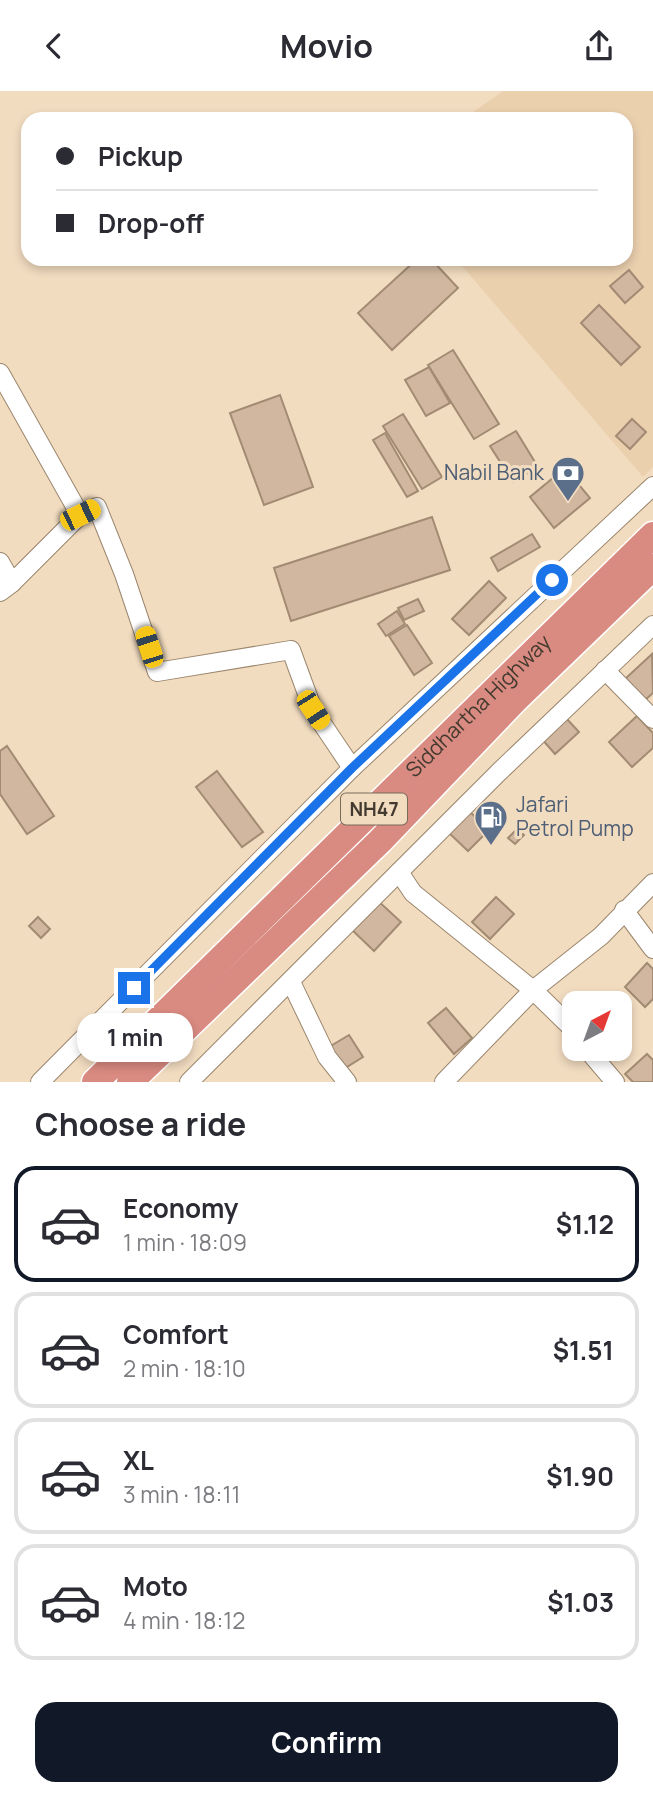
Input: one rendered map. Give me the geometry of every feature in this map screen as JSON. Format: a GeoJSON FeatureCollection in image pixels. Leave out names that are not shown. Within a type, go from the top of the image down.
{"type":"FeatureCollection","features":[{"type":"Feature","properties":{"kind":"highway","name":"Siddhartha Highway"},"geometry":{"type":"LineString","coordinates":[[95,1082],[653,535]]}},
{"type":"Feature","properties":{"kind":"highway","name":"Siddhartha Highway"},"geometry":{"type":"LineString","coordinates":[[130,1082],[380,841],[514,701],[653,567]]}},
{"type":"Feature","properties":{"kind":"street"},"geometry":{"type":"LineString","coordinates":[[0,373],[80,515]]}},
{"type":"Feature","properties":{"kind":"street"},"geometry":{"type":"LineString","coordinates":[[40,1082],[352,768],[653,486]]}},
{"type":"Feature","properties":{"kind":"street"},"geometry":{"type":"LineString","coordinates":[[6,588],[80,515],[97,507],[124,574],[157,672],[291,650],[313,710],[352,768]]}},
{"type":"Feature","properties":{"kind":"street"},"geometry":{"type":"LineString","coordinates":[[0,562],[6,588]]}},
{"type":"Feature","properties":{"kind":"street"},"geometry":{"type":"LineString","coordinates":[[189,1082],[399,872],[653,625]]}},
{"type":"Feature","properties":{"kind":"street"},"geometry":{"type":"LineString","coordinates":[[605,670],[653,719]]}},
{"type":"Feature","properties":{"kind":"street"},"geometry":{"type":"LineString","coordinates":[[399,872],[413,893],[533,990],[562,1018]]}},
{"type":"Feature","properties":{"kind":"street"},"geometry":{"type":"LineString","coordinates":[[443,1082],[533,990],[601,936],[653,883]]}},
{"type":"Feature","properties":{"kind":"street"},"geometry":{"type":"LineString","coordinates":[[624,910],[653,949]]}},
{"type":"Feature","properties":{"kind":"street"},"geometry":{"type":"LineString","coordinates":[[291,982],[327,1058],[347,1082]]}},
{"type":"Feature","properties":{"kind":"street"},"geometry":{"type":"LineString","coordinates":[[597,1061],[615,1082]]}},
{"type":"Feature","properties":{"kind":"shaded area"},"geometry":{"type":"Polygon","coordinates":[[[503,91],[653,91],[653,467],[643,477],[462,266],[633,266],[633,112],[473,112],[503,91]]]}},
{"type":"Feature","properties":{"kind":"building"},"geometry":{"type":"Polygon","coordinates":[[[409,266],[438,266],[458,288],[392,350],[358,313],[409,266]]]}},
{"type":"Feature","properties":{"kind":"building"},"geometry":{"type":"Polygon","coordinates":[[[629,270],[643,287],[625,303],[610,286],[629,270]]]}},
{"type":"Feature","properties":{"kind":"building"},"geometry":{"type":"Polygon","coordinates":[[[599,305],[640,347],[621,365],[581,323],[599,305]]]}},
{"type":"Feature","properties":{"kind":"building"},"geometry":{"type":"Polygon","coordinates":[[[453,350],[499,424],[474,439],[428,365],[453,350]]]}},
{"type":"Feature","properties":{"kind":"building"},"geometry":{"type":"Polygon","coordinates":[[[429,367],[450,403],[426,416],[405,380],[429,367]]]}},
{"type":"Feature","properties":{"kind":"building"},"geometry":{"type":"Polygon","coordinates":[[[280,395],[313,487],[264,505],[230,413],[280,395]]]}},
{"type":"Feature","properties":{"kind":"building"},"geometry":{"type":"Polygon","coordinates":[[[403,414],[442,477],[422,489],[383,426],[403,414]]]}},
{"type":"Feature","properties":{"kind":"building"},"geometry":{"type":"Polygon","coordinates":[[[632,419],[646,432],[630,449],[616,436],[632,419]]]}},
{"type":"Feature","properties":{"kind":"building"},"geometry":{"type":"Polygon","coordinates":[[[516,431],[538,467],[513,482],[490,446],[516,431]]]}},
{"type":"Feature","properties":{"kind":"building"},"geometry":{"type":"Polygon","coordinates":[[[385,433],[418,491],[407,497],[373,440],[385,433]]]}},
{"type":"Feature","properties":{"kind":"building"},"geometry":{"type":"Polygon","coordinates":[[[565,468],[590,498],[554,528],[530,497],[565,468]]]}},
{"type":"Feature","properties":{"kind":"building"},"geometry":{"type":"Polygon","coordinates":[[[432,517],[450,570],[291,621],[274,568],[432,517]]]}},
{"type":"Feature","properties":{"kind":"building"},"geometry":{"type":"Polygon","coordinates":[[[532,534],[540,547],[498,571],[491,558],[532,534]]]}},
{"type":"Feature","properties":{"kind":"building"},"geometry":{"type":"Polygon","coordinates":[[[489,581],[506,598],[469,635],[452,619],[489,581]]]}},
{"type":"Feature","properties":{"kind":"building"},"geometry":{"type":"Polygon","coordinates":[[[418,599],[424,611],[404,620],[398,608],[418,599]]]}},
{"type":"Feature","properties":{"kind":"building"},"geometry":{"type":"Polygon","coordinates":[[[397,611],[405,624],[386,636],[378,624],[397,611]]]}},
{"type":"Feature","properties":{"kind":"building"},"geometry":{"type":"Polygon","coordinates":[[[407,625],[432,663],[414,675],[389,636],[407,625]]]}},
{"type":"Feature","properties":{"kind":"building"},"geometry":{"type":"Polygon","coordinates":[[[652,654],[653,693],[645,700],[625,679],[652,654]]]}},
{"type":"Feature","properties":{"kind":"building"},"geometry":{"type":"Polygon","coordinates":[[[637,716],[653,733],[653,748],[632,767],[609,742],[637,716]]]}},
{"type":"Feature","properties":{"kind":"building"},"geometry":{"type":"Polygon","coordinates":[[[565,717],[579,732],[555,754],[541,738],[565,717]]]}},
{"type":"Feature","properties":{"kind":"building"},"geometry":{"type":"Polygon","coordinates":[[[7,746],[54,816],[27,834],[0,794],[0,751],[7,746]]]}},
{"type":"Feature","properties":{"kind":"building"},"geometry":{"type":"Polygon","coordinates":[[[217,771],[263,832],[242,847],[196,787],[217,771]]]}},
{"type":"Feature","properties":{"kind":"building"},"geometry":{"type":"Polygon","coordinates":[[[467,809],[489,830],[468,851],[447,831],[467,809]]]}},
{"type":"Feature","properties":{"kind":"building"},"geometry":{"type":"Polygon","coordinates":[[[517,829],[524,835],[515,844],[508,838],[517,829]]]}},
{"type":"Feature","properties":{"kind":"building"},"geometry":{"type":"Polygon","coordinates":[[[496,897],[514,914],[490,939],[472,922],[496,897]]]}},
{"type":"Feature","properties":{"kind":"building"},"geometry":{"type":"Polygon","coordinates":[[[376,899],[401,922],[374,951],[349,927],[376,899]]]}},
{"type":"Feature","properties":{"kind":"building"},"geometry":{"type":"Polygon","coordinates":[[[38,917],[50,929],[41,938],[29,926],[38,917]]]}},
{"type":"Feature","properties":{"kind":"building"},"geometry":{"type":"Polygon","coordinates":[[[647,963],[653,969],[653,999],[645,1007],[632,991],[625,987],[647,963]]]}},
{"type":"Feature","properties":{"kind":"building"},"geometry":{"type":"Polygon","coordinates":[[[446,1008],[472,1038],[454,1054],[428,1023],[446,1008]]]}},
{"type":"Feature","properties":{"kind":"building"},"geometry":{"type":"Polygon","coordinates":[[[349,1035],[363,1057],[342,1070],[329,1047],[349,1035]]]}},
{"type":"Feature","properties":{"kind":"building"},"geometry":{"type":"Polygon","coordinates":[[[647,1054],[653,1060],[653,1082],[633,1082],[625,1074],[647,1054]]]}},
{"type":"Feature","properties":{"kind":"place","name":"Nabil Bank"},"geometry":{"type":"Point","coordinates":[568,503]}},
{"type":"Feature","properties":{"kind":"place","name":"Jafari Petrol Pump"},"geometry":{"type":"Point","coordinates":[491,847]}},
{"type":"Feature","properties":{"kind":"route"},"geometry":{"type":"LineString","coordinates":[[134,988],[352,768],[552,580]]}}]}
